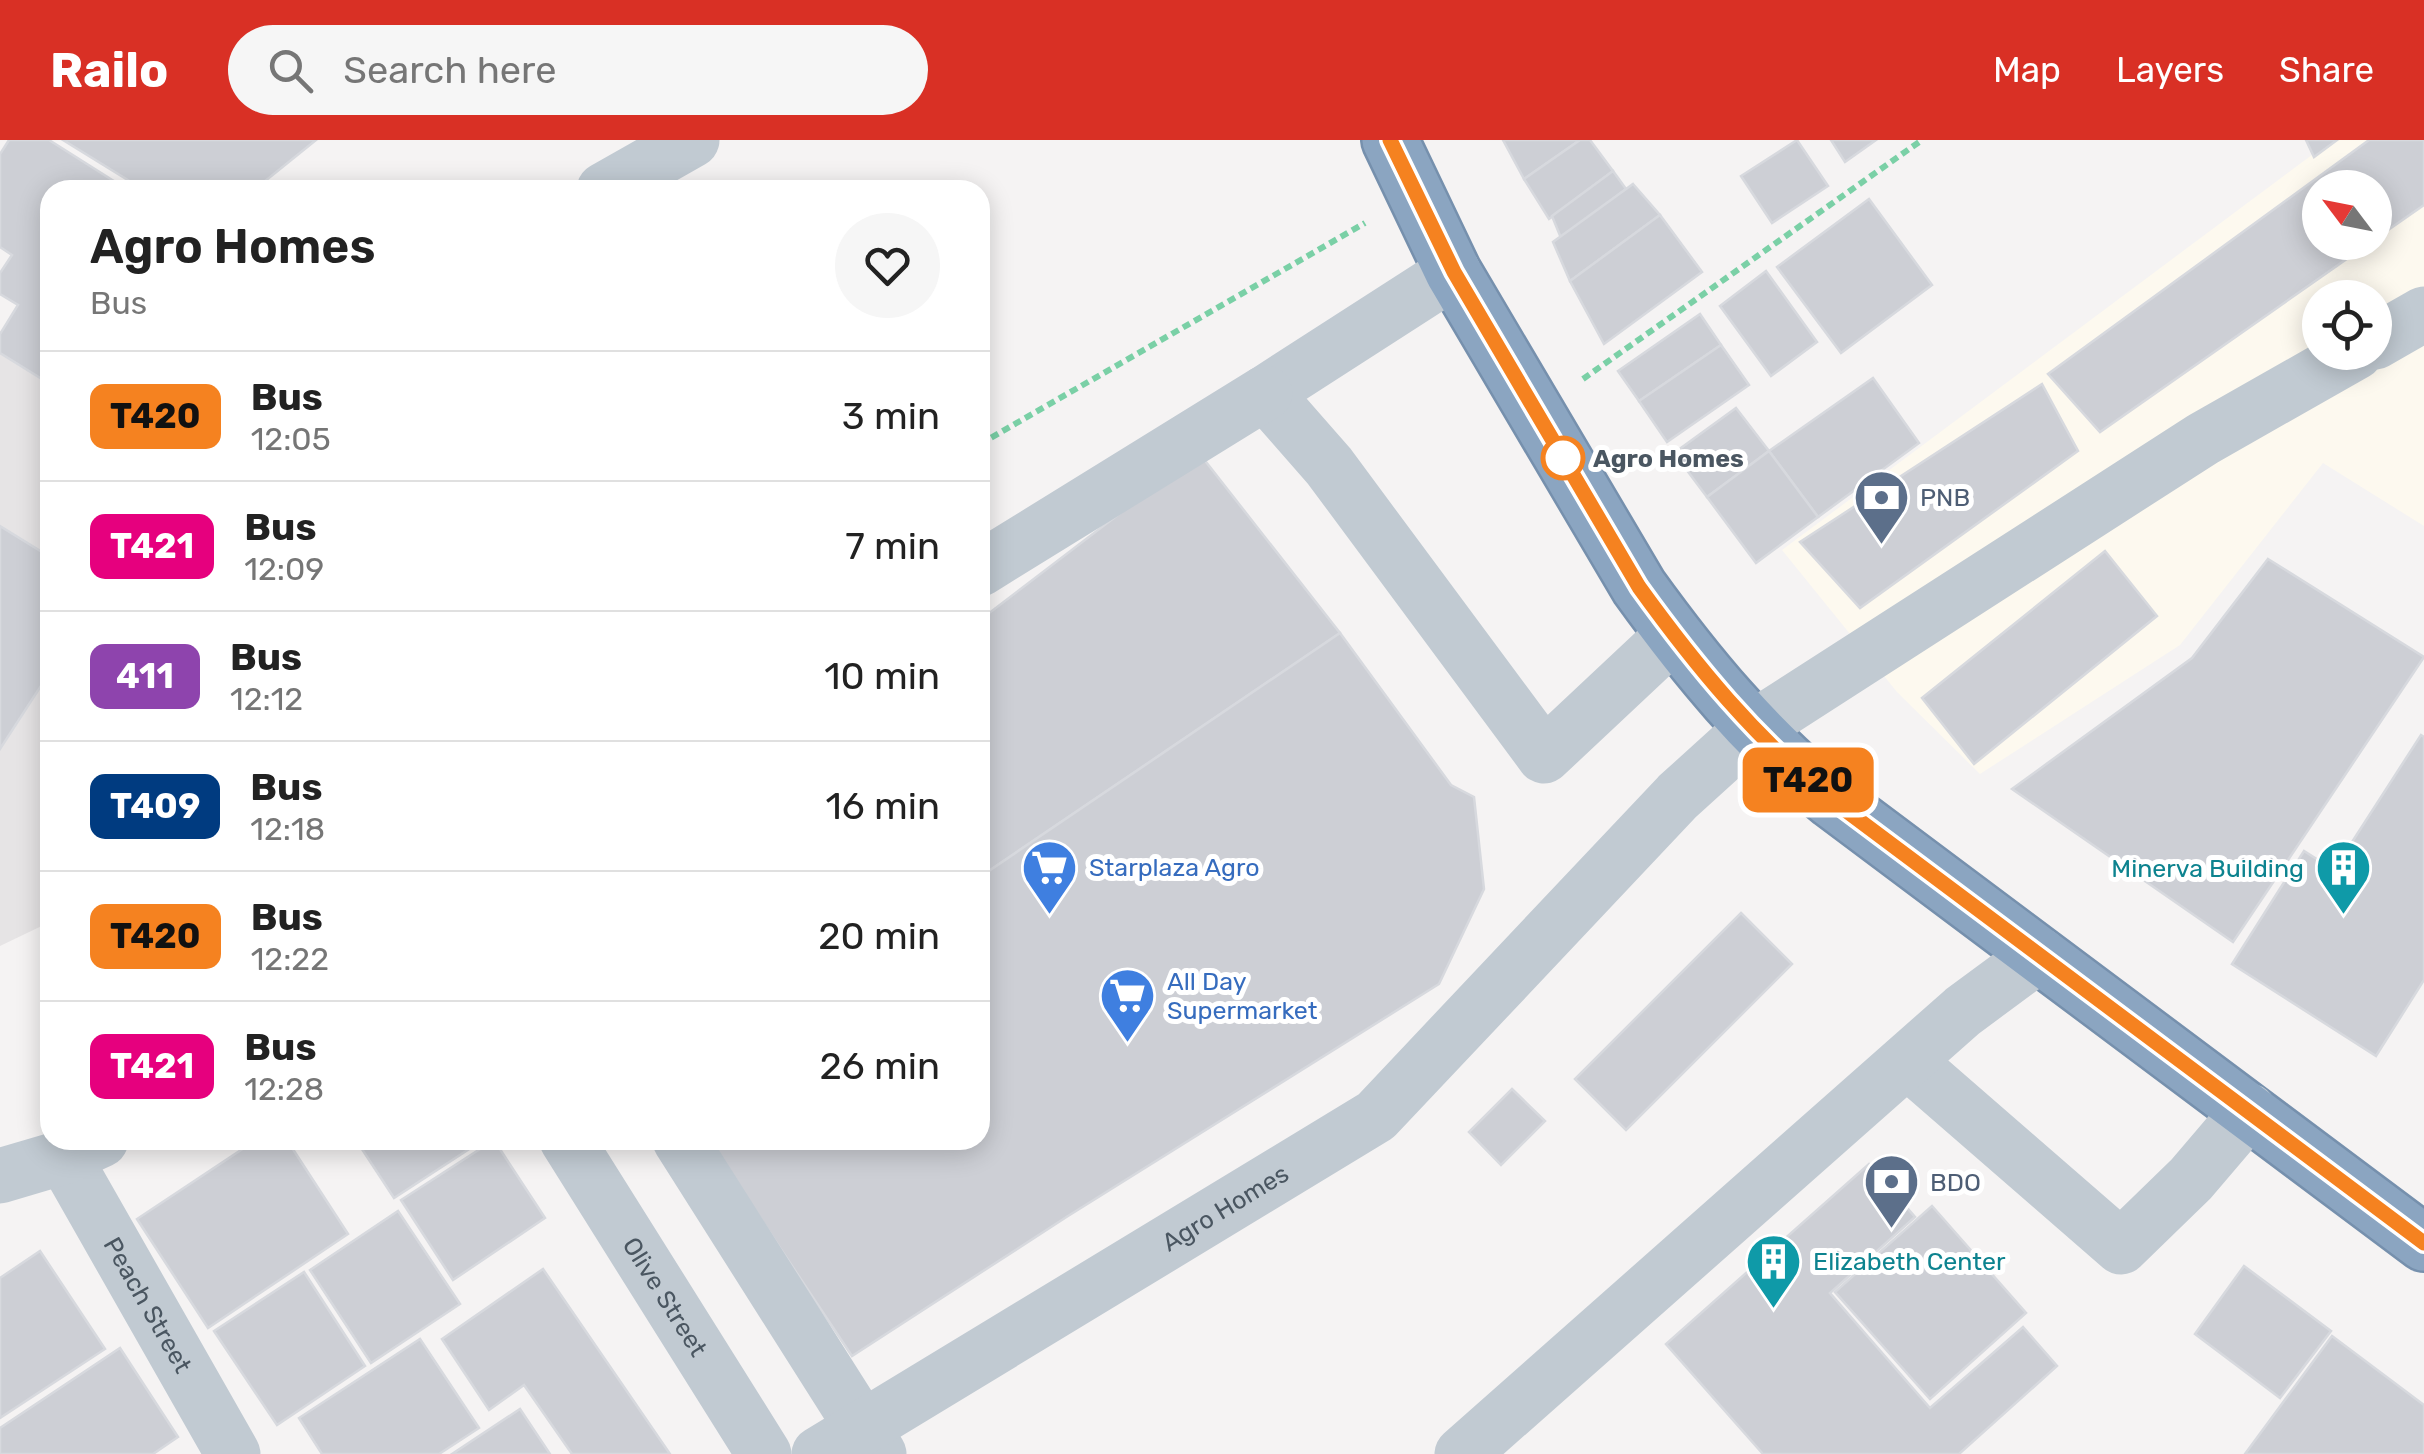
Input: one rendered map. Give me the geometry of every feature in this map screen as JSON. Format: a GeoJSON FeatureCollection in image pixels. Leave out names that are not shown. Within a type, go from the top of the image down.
{"type":"FeatureCollection","features":[{"type":"Feature","properties":{"kind":"highway"},"geometry":{"type":"LineString","coordinates":[[1390,140],[1454,272],[1639,587],[1673,635],[1752,730],[1818,789],[2424,1242]]}},
{"type":"Feature","properties":{"kind":"street"},"geometry":{"type":"LineString","coordinates":[[622,180],[692,140]]}},
{"type":"Feature","properties":{"kind":"street"},"geometry":{"type":"LineString","coordinates":[[990,563],[1454,272]]}},
{"type":"Feature","properties":{"kind":"street"},"geometry":{"type":"LineString","coordinates":[[2392,332],[2424,314]]}},
{"type":"Feature","properties":{"kind":"street","name":"Agro Homes"},"geometry":{"type":"LineString","coordinates":[[854,1446],[1376,1116],[1678,796],[1752,730],[2203,439],[2324,370]]}},
{"type":"Feature","properties":{"kind":"street"},"geometry":{"type":"LineString","coordinates":[[1265,393],[1328,466],[1544,756],[1673,635]]}},
{"type":"Feature","properties":{"kind":"street"},"geometry":{"type":"LineString","coordinates":[[1462,1454],[1963,1011],[2038,955]]}},
{"type":"Feature","properties":{"kind":"street"},"geometry":{"type":"LineString","coordinates":[[1907,1061],[2121,1248],[2191,1179],[2249,1112]]}},
{"type":"Feature","properties":{"kind":"street"},"geometry":{"type":"LineString","coordinates":[[0,1176],[76,1150]]}},
{"type":"Feature","properties":{"kind":"street","name":"Peach Street"},"geometry":{"type":"LineString","coordinates":[[83,1150],[233,1454]]}},
{"type":"Feature","properties":{"kind":"street","name":"Olive Street"},"geometry":{"type":"LineString","coordinates":[[573,1150],[764,1454]]}},
{"type":"Feature","properties":{"kind":"street"},"geometry":{"type":"LineString","coordinates":[[686,1150],[854,1446]]}},
{"type":"Feature","properties":{"kind":"path"},"geometry":{"type":"LineString","coordinates":[[1537,411],[1922,140]]}},
{"type":"Feature","properties":{"kind":"path"},"geometry":{"type":"LineString","coordinates":[[990,438],[1416,196]]}},
{"type":"Feature","properties":{"kind":"shaded area"},"geometry":{"type":"Polygon","coordinates":[[[2332,140],[2424,140],[2424,526],[2323,463],[2180,645],[1980,774],[1897,692],[1782,550],[2332,140]]]}},
{"type":"Feature","properties":{"kind":"shaded area"},"geometry":{"type":"Polygon","coordinates":[[[0,331],[40,349],[40,927],[0,946],[0,331]]]}},
{"type":"Feature","properties":{"kind":"building"},"geometry":{"type":"Polygon","coordinates":[[[9,140],[49,140],[112,180],[40,180],[40,378],[0,353],[0,334],[18,305],[0,294],[0,273],[12,255],[0,247],[0,154],[9,140]]]}},
{"type":"Feature","properties":{"kind":"building"},"geometry":{"type":"Polygon","coordinates":[[[63,140],[316,140],[266,180],[128,180],[63,140]]]}},
{"type":"Feature","properties":{"kind":"building"},"geometry":{"type":"Polygon","coordinates":[[[1503,140],[1580,140],[1524,179],[1503,140]]]}},
{"type":"Feature","properties":{"kind":"building"},"geometry":{"type":"Polygon","coordinates":[[[1580,140],[1590,140],[1613,171],[1549,219],[1524,179],[1580,140]]]}},
{"type":"Feature","properties":{"kind":"building"},"geometry":{"type":"Polygon","coordinates":[[[1797,140],[1828,186],[1772,223],[1741,176],[1797,140]]]}},
{"type":"Feature","properties":{"kind":"building"},"geometry":{"type":"Polygon","coordinates":[[[1831,140],[1876,140],[1845,162],[1831,140]]]}},
{"type":"Feature","properties":{"kind":"building"},"geometry":{"type":"Polygon","coordinates":[[[2306,140],[2337,140],[2314,157],[2306,140]]]}},
{"type":"Feature","properties":{"kind":"building"},"geometry":{"type":"Polygon","coordinates":[[[2369,140],[2424,140],[2424,205],[2392,227],[2392,170],[2328,170],[2369,140]]]}},
{"type":"Feature","properties":{"kind":"building"},"geometry":{"type":"Polygon","coordinates":[[[1613,171],[1626,189],[1561,238],[1552,216],[1613,171]]]}},
{"type":"Feature","properties":{"kind":"building"},"geometry":{"type":"Polygon","coordinates":[[[1633,184],[1660,215],[1570,281],[1553,242],[1633,184]]]}},
{"type":"Feature","properties":{"kind":"building"},"geometry":{"type":"Polygon","coordinates":[[[2302,189],[2302,260],[2345,260],[2317,280],[2302,280],[2302,290],[2100,432],[2048,374],[2302,189]]]}},
{"type":"Feature","properties":{"kind":"building"},"geometry":{"type":"Polygon","coordinates":[[[1869,199],[1932,285],[1841,353],[1777,267],[1869,199]]]}},
{"type":"Feature","properties":{"kind":"building"},"geometry":{"type":"Polygon","coordinates":[[[1660,215],[1702,272],[1604,344],[1570,281],[1660,215]]]}},
{"type":"Feature","properties":{"kind":"building"},"geometry":{"type":"Polygon","coordinates":[[[1766,271],[1817,342],[1771,376],[1720,306],[1766,271]]]}},
{"type":"Feature","properties":{"kind":"building"},"geometry":{"type":"Polygon","coordinates":[[[1700,314],[1721,345],[1639,401],[1618,371],[1700,314]]]}},
{"type":"Feature","properties":{"kind":"building"},"geometry":{"type":"Polygon","coordinates":[[[1721,345],[1749,385],[1667,442],[1639,401],[1721,345]]]}},
{"type":"Feature","properties":{"kind":"building"},"geometry":{"type":"Polygon","coordinates":[[[1873,378],[1919,443],[1818,517],[1769,451],[1873,378]]]}},
{"type":"Feature","properties":{"kind":"building"},"geometry":{"type":"Polygon","coordinates":[[[2042,384],[2078,451],[1860,608],[1800,542],[2042,384]]]}},
{"type":"Feature","properties":{"kind":"building"},"geometry":{"type":"Polygon","coordinates":[[[1736,408],[1769,451],[1707,497],[1674,453],[1736,408]]]}},
{"type":"Feature","properties":{"kind":"building"},"geometry":{"type":"Polygon","coordinates":[[[1769,451],[1818,517],[1756,563],[1707,497],[1769,451]]]}},
{"type":"Feature","properties":{"kind":"building"},"geometry":{"type":"Polygon","coordinates":[[[1199,453],[1340,633],[990,870],[990,612],[1199,453]]]}},
{"type":"Feature","properties":{"kind":"building"},"geometry":{"type":"Polygon","coordinates":[[[0,526],[40,551],[40,687],[0,749],[0,526]]]}},
{"type":"Feature","properties":{"kind":"building"},"geometry":{"type":"Polygon","coordinates":[[[2105,551],[2157,616],[1974,764],[1922,698],[2105,551]]]}},
{"type":"Feature","properties":{"kind":"building"},"geometry":{"type":"Polygon","coordinates":[[[2268,559],[2424,657],[2233,942],[2012,789],[2192,658],[2268,559]]]}},
{"type":"Feature","properties":{"kind":"building"},"geometry":{"type":"Polygon","coordinates":[[[1340,633],[1451,785],[1474,797],[1484,889],[1439,984],[852,1356],[715,1150],[990,1150],[990,870],[1340,633]]]}},
{"type":"Feature","properties":{"kind":"building","name":"Minerva Building"},"geometry":{"type":"Polygon","coordinates":[[[2421,735],[2424,980],[2376,1056],[2232,964],[2304,851],[2334,870],[2421,735]]]}},
{"type":"Feature","properties":{"kind":"building"},"geometry":{"type":"Polygon","coordinates":[[[1741,913],[1792,964],[1626,1130],[1575,1079],[1741,913]]]}},
{"type":"Feature","properties":{"kind":"building"},"geometry":{"type":"Polygon","coordinates":[[[1512,1089],[1545,1121],[1501,1165],[1469,1132],[1512,1089]]]}},
{"type":"Feature","properties":{"kind":"building"},"geometry":{"type":"Polygon","coordinates":[[[241,1150],[293,1150],[348,1234],[208,1328],[137,1219],[241,1150]]]}},
{"type":"Feature","properties":{"kind":"building"},"geometry":{"type":"Polygon","coordinates":[[[363,1150],[468,1150],[394,1198],[363,1150]]]}},
{"type":"Feature","properties":{"kind":"building"},"geometry":{"type":"Polygon","coordinates":[[[478,1150],[501,1150],[545,1218],[453,1280],[401,1200],[478,1150]]]}},
{"type":"Feature","properties":{"kind":"building","name":"Elizabeth Center"},"geometry":{"type":"Polygon","coordinates":[[[1869,1164],[1915,1217],[1830,1293],[1930,1408],[2023,1327],[2057,1366],[1959,1454],[1763,1454],[1666,1344],[1869,1164]]]}},
{"type":"Feature","properties":{"kind":"building"},"geometry":{"type":"Polygon","coordinates":[[[1932,1206],[2026,1313],[1930,1399],[1835,1292],[1932,1206]]]}},
{"type":"Feature","properties":{"kind":"building"},"geometry":{"type":"Polygon","coordinates":[[[398,1211],[460,1304],[371,1363],[310,1270],[398,1211]]]}},
{"type":"Feature","properties":{"kind":"building"},"geometry":{"type":"Polygon","coordinates":[[[40,1251],[105,1349],[0,1418],[0,1278],[40,1251]]]}},
{"type":"Feature","properties":{"kind":"building"},"geometry":{"type":"Polygon","coordinates":[[[2244,1266],[2331,1331],[2280,1398],[2195,1334],[2244,1266]]]}},
{"type":"Feature","properties":{"kind":"building"},"geometry":{"type":"Polygon","coordinates":[[[543,1269],[670,1454],[572,1454],[524,1385],[489,1410],[442,1339],[543,1269]]]}},
{"type":"Feature","properties":{"kind":"building"},"geometry":{"type":"Polygon","coordinates":[[[304,1272],[365,1366],[277,1425],[214,1331],[304,1272]]]}},
{"type":"Feature","properties":{"kind":"building"},"geometry":{"type":"Polygon","coordinates":[[[2332,1336],[2424,1405],[2424,1454],[2245,1454],[2332,1336]]]}},
{"type":"Feature","properties":{"kind":"building"},"geometry":{"type":"Polygon","coordinates":[[[420,1339],[479,1428],[439,1454],[322,1454],[299,1418],[420,1339]]]}},
{"type":"Feature","properties":{"kind":"building"},"geometry":{"type":"Polygon","coordinates":[[[120,1348],[178,1437],[153,1454],[0,1454],[0,1428],[120,1348]]]}},
{"type":"Feature","properties":{"kind":"building"},"geometry":{"type":"Polygon","coordinates":[[[520,1409],[550,1454],[452,1454],[520,1409]]]}},
{"type":"Feature","properties":{"kind":"bus line","name":"T420"},"geometry":{"type":"LineString","coordinates":[[1390,140],[1454,272],[1604,530],[1673,635],[1752,730],[1832,800],[2424,1243]]}},
{"type":"Feature","properties":{"kind":"place","name":"Agro Homes"},"geometry":{"type":"Point","coordinates":[1563,458]}},
{"type":"Feature","properties":{"kind":"place","name":"PNB"},"geometry":{"type":"Point","coordinates":[1881,546]}},
{"type":"Feature","properties":{"kind":"place","name":"Starplaza Agro"},"geometry":{"type":"Point","coordinates":[1050,916]}},
{"type":"Feature","properties":{"kind":"place","name":"Minerva Building"},"geometry":{"type":"Point","coordinates":[2343,917]}},
{"type":"Feature","properties":{"kind":"place","name":"All Day Supermarket"},"geometry":{"type":"Point","coordinates":[1128,1044]}},
{"type":"Feature","properties":{"kind":"place","name":"BDO"},"geometry":{"type":"Point","coordinates":[1891,1231]}},
{"type":"Feature","properties":{"kind":"place","name":"Elizabeth Center"},"geometry":{"type":"Point","coordinates":[1774,1310]}}]}
